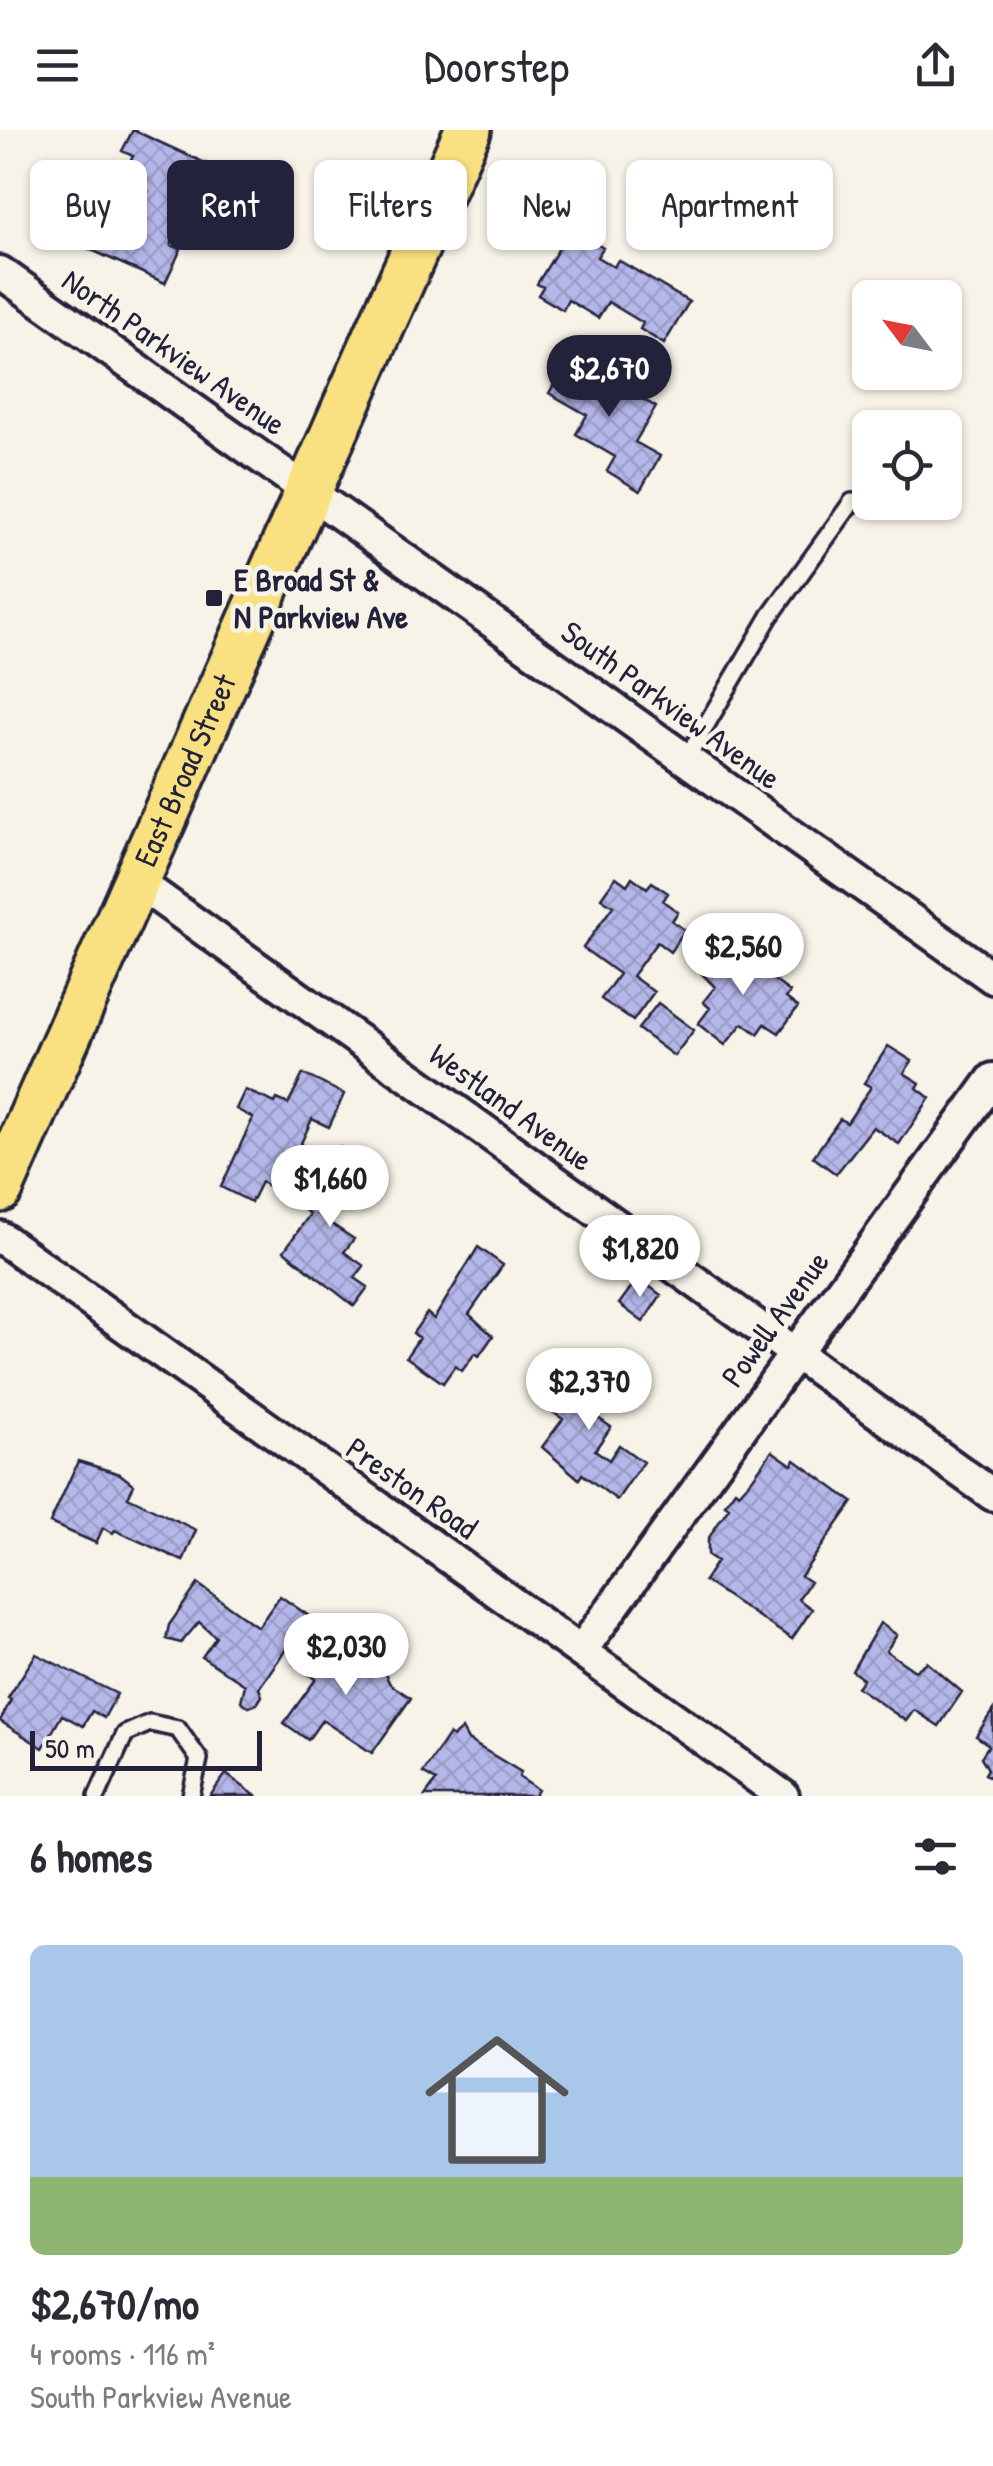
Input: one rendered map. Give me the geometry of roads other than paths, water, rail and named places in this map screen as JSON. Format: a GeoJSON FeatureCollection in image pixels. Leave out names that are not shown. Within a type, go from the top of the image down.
{"type":"FeatureCollection","features":[{"type":"Feature","properties":{"kind":"main road","name":"East Broad Street"},"geometry":{"type":"LineString","coordinates":[[0,1189],[468,130]]}},
{"type":"Feature","properties":{"kind":"street","name":"North Parkview Avenue"},"geometry":{"type":"LineString","coordinates":[[0,272],[308,488]]}},
{"type":"Feature","properties":{"kind":"street","name":"South Parkview Avenue"},"geometry":{"type":"LineString","coordinates":[[308,488],[993,978]]}},
{"type":"Feature","properties":{"kind":"street","name":"Westland Avenue"},"geometry":{"type":"LineString","coordinates":[[136,881],[993,1495]]}},
{"type":"Feature","properties":{"kind":"street","name":"Powell Avenue"},"geometry":{"type":"LineString","coordinates":[[581,1651],[993,1078]]}},
{"type":"Feature","properties":{"kind":"street","name":"Preston Road"},"geometry":{"type":"LineString","coordinates":[[0,1237],[783,1796]]}},
{"type":"Feature","properties":{"kind":"lane"},"geometry":{"type":"LineString","coordinates":[[686,759],[770,616],[852,502]]}},
{"type":"Feature","properties":{"kind":"lane"},"geometry":{"type":"LineString","coordinates":[[97,1796],[125,1734],[150,1723],[178,1729],[199,1759],[191,1796]]}},
{"type":"Feature","properties":{"kind":"place","name":"E Broad St & N Parkview Ave"},"geometry":{"type":"Point","coordinates":[214,598]}}]}
